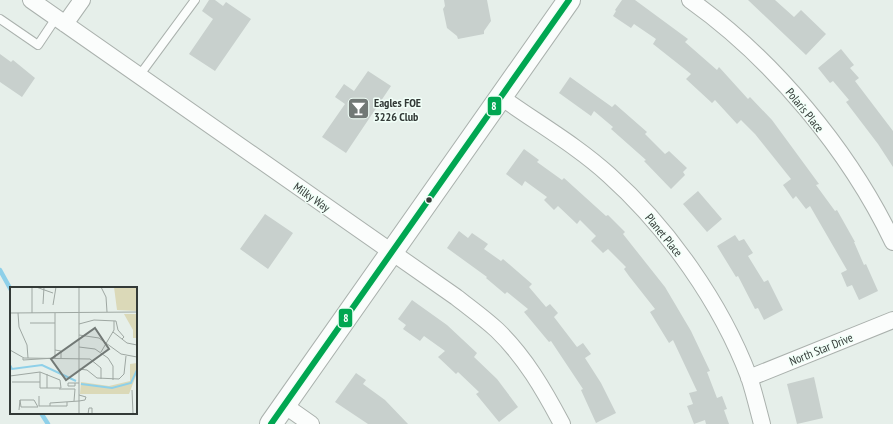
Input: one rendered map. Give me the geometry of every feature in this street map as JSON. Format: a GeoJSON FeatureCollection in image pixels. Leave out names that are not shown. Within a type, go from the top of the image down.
{"type":"FeatureCollection","features":[{"type":"Feature","properties":{"kind":"main road"},"geometry":{"type":"LineString","coordinates":[[271,424],[569,0]]}},
{"type":"Feature","properties":{"kind":"street","name":"Milky Way"},"geometry":{"type":"LineString","coordinates":[[31,0],[456,297],[497,330],[530,369],[562,424]]}},
{"type":"Feature","properties":{"kind":"street"},"geometry":{"type":"LineString","coordinates":[[61,21],[82,0]]}},
{"type":"Feature","properties":{"kind":"street","name":"Polaris Place"},"geometry":{"type":"LineString","coordinates":[[690,0],[739,40],[789,90],[838,150],[859,180],[879,212],[893,242]]}},
{"type":"Feature","properties":{"kind":"street","name":"Planet Place"},"geometry":{"type":"LineString","coordinates":[[501,97],[579,151],[609,175],[636,202],[673,245],[697,278],[716,309],[749,378],[762,424]]}},
{"type":"Feature","properties":{"kind":"street","name":"North Star Drive"},"geometry":{"type":"LineString","coordinates":[[749,378],[893,320]]}},
{"type":"Feature","properties":{"kind":"street"},"geometry":{"type":"LineString","coordinates":[[284,405],[311,424]]}},
{"type":"Feature","properties":{"kind":"lane"},"geometry":{"type":"LineString","coordinates":[[139,76],[195,0]]}},
{"type":"Feature","properties":{"kind":"lane"},"geometry":{"type":"LineString","coordinates":[[0,19],[38,45],[61,21]]}},
{"type":"Feature","properties":{"kind":"building"},"geometry":{"type":"Polygon","coordinates":[[[209,0],[215,0],[223,6],[226,2],[251,19],[215,71],[189,54],[213,19],[202,11],[209,0]]]}},
{"type":"Feature","properties":{"kind":"building"},"geometry":{"type":"Polygon","coordinates":[[[444,0],[487,0],[491,21],[484,31],[484,34],[458,39],[457,36],[447,28],[443,9],[445,6],[444,0]]]}},
{"type":"Feature","properties":{"kind":"building"},"geometry":{"type":"Polygon","coordinates":[[[622,0],[635,0],[688,39],[685,42],[717,70],[719,67],[748,99],[750,97],[772,120],[819,184],[816,185],[835,211],[837,210],[855,242],[864,265],[866,264],[878,291],[859,300],[852,285],[847,287],[841,273],[847,270],[810,206],[806,209],[796,196],[793,199],[783,185],[791,179],[755,134],[741,120],[737,124],[715,100],[712,103],[686,79],[691,74],[653,44],[656,39],[634,24],[631,28],[613,16],[622,0]]]}},
{"type":"Feature","properties":{"kind":"building"},"geometry":{"type":"Polygon","coordinates":[[[748,0],[775,0],[794,17],[801,10],[826,34],[806,55],[748,0]]]}},
{"type":"Feature","properties":{"kind":"building"},"geometry":{"type":"Polygon","coordinates":[[[841,49],[854,65],[850,68],[859,78],[855,81],[893,131],[893,167],[878,144],[846,102],[849,100],[833,81],[830,83],[818,68],[841,49]]]}},
{"type":"Feature","properties":{"kind":"building"},"geometry":{"type":"Polygon","coordinates":[[[0,54],[11,62],[13,60],[35,78],[22,97],[0,82],[0,54]]]}},
{"type":"Feature","properties":{"kind":"building"},"geometry":{"type":"Polygon","coordinates":[[[368,71],[391,86],[346,153],[322,137],[345,104],[335,97],[344,84],[354,91],[368,71]]]}},
{"type":"Feature","properties":{"kind":"building"},"geometry":{"type":"Polygon","coordinates":[[[570,77],[612,107],[615,104],[647,132],[645,134],[665,154],[669,151],[687,168],[683,172],[685,175],[671,189],[644,161],[646,160],[611,129],[613,127],[594,111],[591,116],[559,93],[570,77]]]}},
{"type":"Feature","properties":{"kind":"building"},"geometry":{"type":"Polygon","coordinates":[[[524,149],[539,160],[537,162],[562,180],[564,178],[606,216],[608,215],[625,232],[623,234],[665,287],[691,331],[710,371],[707,372],[717,398],[722,396],[727,409],[724,410],[729,424],[706,424],[705,420],[694,424],[687,406],[693,404],[689,393],[697,391],[673,340],[669,343],[650,312],[655,309],[624,269],[626,267],[608,249],[603,253],[591,241],[596,236],[580,220],[577,224],[558,206],[554,210],[544,200],[547,197],[525,181],[522,186],[506,174],[524,149]]]}},
{"type":"Feature","properties":{"kind":"building"},"geometry":{"type":"Polygon","coordinates":[[[698,191],[722,219],[707,232],[683,204],[698,191]]]}},
{"type":"Feature","properties":{"kind":"building"},"geometry":{"type":"Polygon","coordinates":[[[265,214],[293,233],[268,269],[240,249],[265,214]]]}},
{"type":"Feature","properties":{"kind":"building"},"geometry":{"type":"Polygon","coordinates":[[[459,231],[468,238],[472,233],[488,244],[484,249],[501,261],[503,259],[532,284],[529,287],[546,307],[550,304],[558,313],[554,317],[577,347],[583,343],[591,354],[585,358],[601,383],[616,413],[596,423],[581,390],[583,389],[551,341],[549,342],[524,312],[528,309],[507,292],[505,294],[486,278],[487,277],[447,248],[459,231]]]}},
{"type":"Feature","properties":{"kind":"building"},"geometry":{"type":"Polygon","coordinates":[[[735,235],[739,241],[744,239],[753,253],[748,256],[764,282],[768,280],[783,310],[764,320],[758,308],[755,309],[738,276],[736,277],[717,246],[735,235]]]}},
{"type":"Feature","properties":{"kind":"building"},"geometry":{"type":"Polygon","coordinates":[[[412,300],[447,325],[477,353],[474,357],[497,379],[518,407],[499,422],[476,394],[479,392],[458,372],[456,374],[438,357],[445,351],[424,336],[420,341],[403,329],[406,325],[398,319],[412,300]]]}},
{"type":"Feature","properties":{"kind":"building"},"geometry":{"type":"Polygon","coordinates":[[[356,373],[366,380],[363,384],[385,400],[408,424],[368,424],[335,402],[356,373]]]}},
{"type":"Feature","properties":{"kind":"building"},"geometry":{"type":"Polygon","coordinates":[[[814,377],[823,418],[797,424],[787,384],[814,377]]]}},
{"type":"Feature","properties":{"kind":"waterway"},"geometry":{"type":"LineString","coordinates":[[0,270],[10,288]]}},
{"type":"Feature","properties":{"kind":"waterway"},"geometry":{"type":"LineString","coordinates":[[42,414],[48,424]]}},
{"type":"Feature","properties":{"kind":"transit line","name":"8"},"geometry":{"type":"LineString","coordinates":[[271,424],[569,0]]}},
{"type":"Feature","properties":{"kind":"place","name":"Eagles FOE 3226 Club"},"geometry":{"type":"Point","coordinates":[359,109]}}]}
